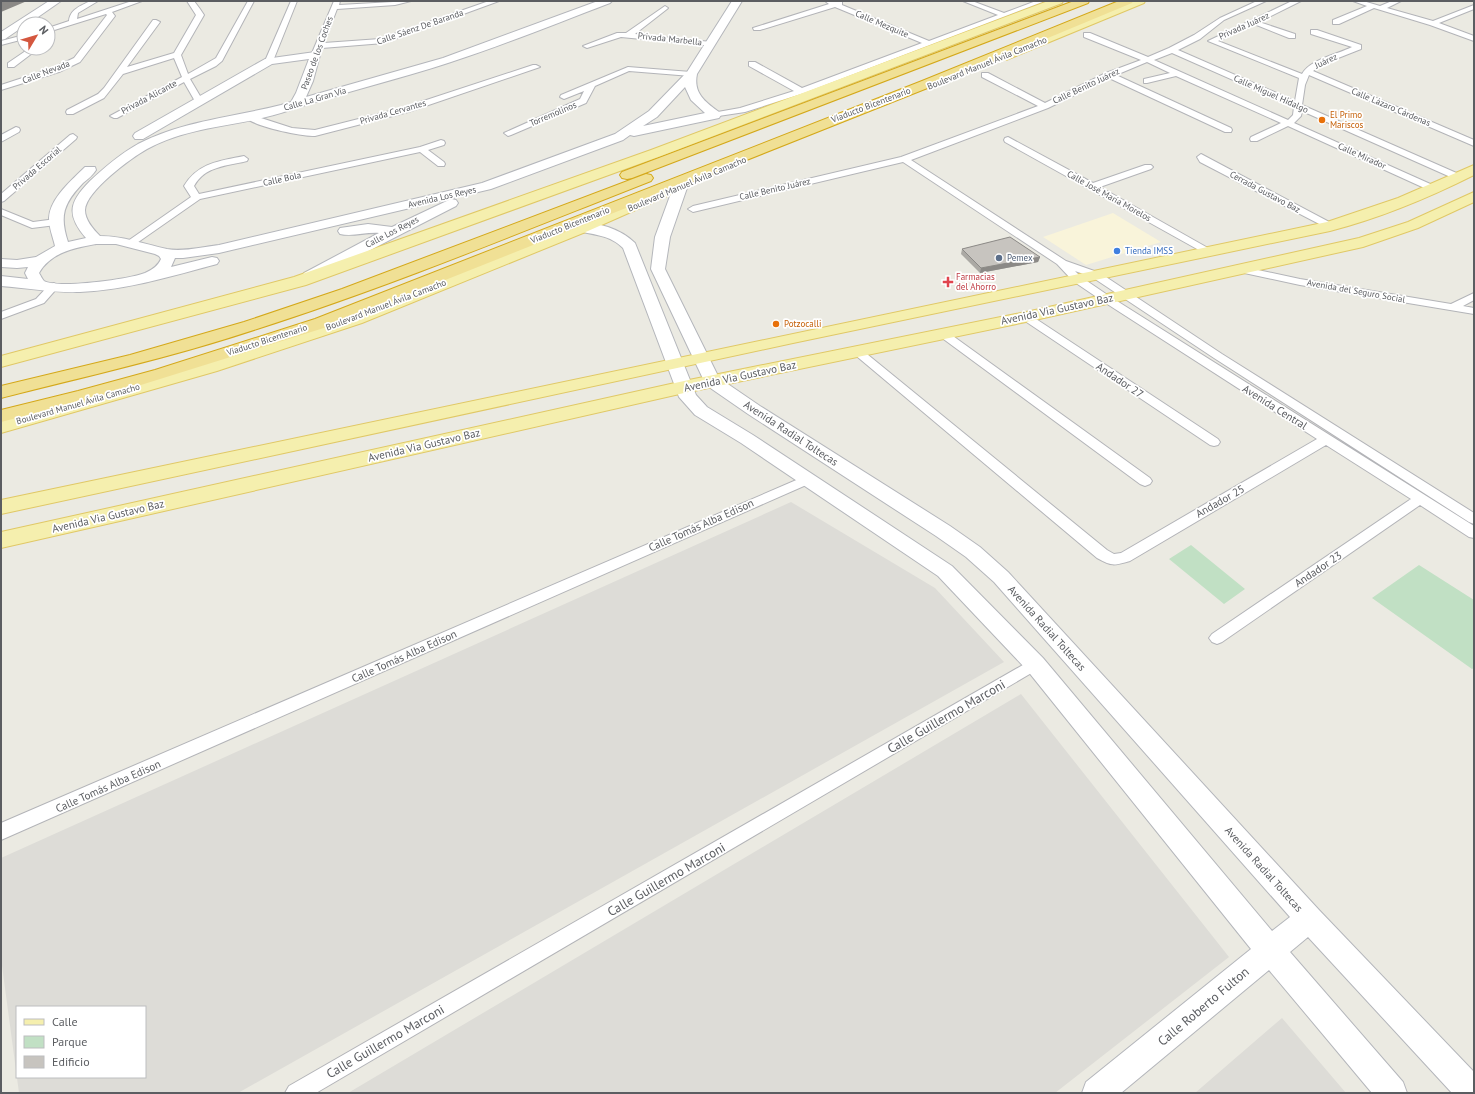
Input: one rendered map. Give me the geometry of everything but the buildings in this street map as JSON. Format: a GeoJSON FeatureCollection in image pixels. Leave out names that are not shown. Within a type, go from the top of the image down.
{"type":"FeatureCollection","features":[{"type":"Feature","properties":{"kind":"highway"},"geometry":{"type":"LineString","coordinates":[[152,340],[236,316],[390,264],[1084,1]]}},
{"type":"Feature","properties":{"kind":"highway","name":"Boulevard Manuel Ávila Camacho"},"geometry":{"type":"LineString","coordinates":[[1,392],[135,359],[222,334],[348,293],[894,84],[1103,1]]}},
{"type":"Feature","properties":{"kind":"highway","name":"Viaducto Bicentenario"},"geometry":{"type":"LineString","coordinates":[[1,416],[114,387],[241,349],[321,323],[919,86],[1128,1]]}},
{"type":"Feature","properties":{"kind":"highway"},"geometry":{"type":"LineString","coordinates":[[1,379],[129,346]]}},
{"type":"Feature","properties":{"kind":"main road"},"geometry":{"type":"LineString","coordinates":[[1,362],[300,281],[656,153],[1058,1]]}},
{"type":"Feature","properties":{"kind":"main road","name":"Boulevard Manuel Ávila Camacho"},"geometry":{"type":"LineString","coordinates":[[1,426],[211,366],[356,319],[583,228],[681,185],[1140,1]]}},
{"type":"Feature","properties":{"kind":"main road"},"geometry":{"type":"LineString","coordinates":[[1,507],[1330,226],[1398,204],[1434,189],[1474,169]]}},
{"type":"Feature","properties":{"kind":"main road","name":"Avenida Via Gustavo Baz"},"geometry":{"type":"LineString","coordinates":[[1,540],[684,387],[858,352],[1363,242],[1414,225],[1474,196]]}},
{"type":"Feature","properties":{"kind":"street"},"geometry":{"type":"LineString","coordinates":[[21,12],[42,1]]}},
{"type":"Feature","properties":{"kind":"street"},"geometry":{"type":"LineString","coordinates":[[3,35],[56,1]]}},
{"type":"Feature","properties":{"kind":"street"},"geometry":{"type":"LineString","coordinates":[[73,21],[73,15],[75,12],[96,1]]}},
{"type":"Feature","properties":{"kind":"street"},"geometry":{"type":"LineString","coordinates":[[56,27],[139,1]]}},
{"type":"Feature","properties":{"kind":"street"},"geometry":{"type":"LineString","coordinates":[[190,1],[198,10],[200,15],[177,55],[179,65],[185,78],[199,101]]}},
{"type":"Feature","properties":{"kind":"street","name":"Privada Alicante"},"geometry":{"type":"LineString","coordinates":[[114,116],[185,78],[207,68],[218,59],[251,1]]}},
{"type":"Feature","properties":{"kind":"street"},"geometry":{"type":"LineString","coordinates":[[269,61],[294,1]]}},
{"type":"Feature","properties":{"kind":"street"},"geometry":{"type":"LineString","coordinates":[[336,4],[407,1]]}},
{"type":"Feature","properties":{"kind":"street","name":"Calle Sáenz De Baranda"},"geometry":{"type":"LineString","coordinates":[[316,54],[381,41],[496,1]]}},
{"type":"Feature","properties":{"kind":"street","name":"Calle La Gran Vía"},"geometry":{"type":"LineString","coordinates":[[305,86],[332,87],[365,79],[440,56],[585,1]]}},
{"type":"Feature","properties":{"kind":"street","name":"Calle La Gran Vía"},"geometry":{"type":"LineString","coordinates":[[96,240],[82,223],[78,215],[83,197],[91,187],[115,165],[135,151],[164,137],[202,126],[285,108],[447,60],[607,1]]}},
{"type":"Feature","properties":{"kind":"street","name":"Avenida Los Reyes"},"geometry":{"type":"LineString","coordinates":[[38,261],[63,247],[96,240],[116,240],[165,253],[195,253],[218,249],[486,186],[619,136],[644,121],[690,74],[711,44],[737,1]]}},
{"type":"Feature","properties":{"kind":"street","name":"Calle Mezquite"},"geometry":{"type":"LineString","coordinates":[[828,1],[928,43]]}},
{"type":"Feature","properties":{"kind":"street"},"geometry":{"type":"LineString","coordinates":[[757,28],[847,1]]}},
{"type":"Feature","properties":{"kind":"street"},"geometry":{"type":"LineString","coordinates":[[966,1],[1004,15]]}},
{"type":"Feature","properties":{"kind":"street"},"geometry":{"type":"LineString","coordinates":[[619,136],[664,125],[742,110],[801,91],[1042,1]]}},
{"type":"Feature","properties":{"kind":"street"},"geometry":{"type":"LineString","coordinates":[[1248,1],[1260,2]]}},
{"type":"Feature","properties":{"kind":"street","name":"Privada Juárez"},"geometry":{"type":"LineString","coordinates":[[1212,42],[1298,1]]}},
{"type":"Feature","properties":{"kind":"street"},"geometry":{"type":"LineString","coordinates":[[1356,1],[1433,23],[1474,39]]}},
{"type":"Feature","properties":{"kind":"street"},"geometry":{"type":"LineString","coordinates":[[1336,22],[1398,1]]}},
{"type":"Feature","properties":{"kind":"street","name":"Calle Benito Juárez"},"geometry":{"type":"LineString","coordinates":[[693,209],[904,159],[987,129],[1045,106],[1146,59],[1172,50],[1197,37],[1222,19],[1260,2]]}},
{"type":"Feature","properties":{"kind":"street","name":"Paseo de los Coches"},"geometry":{"type":"LineString","coordinates":[[295,104],[301,97],[336,4]]}},
{"type":"Feature","properties":{"kind":"street","name":"Privada Marbella"},"geometry":{"type":"LineString","coordinates":[[630,35],[665,8]]}},
{"type":"Feature","properties":{"kind":"street"},"geometry":{"type":"LineString","coordinates":[[1433,23],[1473,8]]}},
{"type":"Feature","properties":{"kind":"street","name":"Calle Nevada"},"geometry":{"type":"LineString","coordinates":[[1,88],[56,70],[77,60],[111,16],[106,11]]}},
{"type":"Feature","properties":{"kind":"street"},"geometry":{"type":"LineString","coordinates":[[70,112],[105,93],[156,22]]}},
{"type":"Feature","properties":{"kind":"street"},"geometry":{"type":"LineString","coordinates":[[1254,22],[1292,36],[1283,42]]}},
{"type":"Feature","properties":{"kind":"street","name":"Juárez"},"geometry":{"type":"LineString","coordinates":[[1299,107],[1305,74],[1314,66],[1358,46],[1314,32]]}},
{"type":"Feature","properties":{"kind":"street"},"geometry":{"type":"LineString","coordinates":[[3,35],[16,36]]}},
{"type":"Feature","properties":{"kind":"street","name":"Privada Marbella"},"geometry":{"type":"LineString","coordinates":[[587,46],[614,36],[630,35],[711,44]]}},
{"type":"Feature","properties":{"kind":"street","name":"Calle Mirador"},"geometry":{"type":"LineString","coordinates":[[1087,36],[1146,59],[1434,189]]}},
{"type":"Feature","properties":{"kind":"street"},"geometry":{"type":"LineString","coordinates":[[1,43],[16,39]]}},
{"type":"Feature","properties":{"kind":"street","name":"Calle Lázaro Cárdenas"},"geometry":{"type":"LineString","coordinates":[[1212,42],[1305,74],[1474,143]]}},
{"type":"Feature","properties":{"kind":"street","name":"Calle Miguel Hidalgo"},"geometry":{"type":"LineString","coordinates":[[1172,50],[1458,177]]}},
{"type":"Feature","properties":{"kind":"street"},"geometry":{"type":"LineString","coordinates":[[109,154],[269,61],[316,54]]}},
{"type":"Feature","properties":{"kind":"street"},"geometry":{"type":"LineString","coordinates":[[120,72],[177,55]]}},
{"type":"Feature","properties":{"kind":"street"},"geometry":{"type":"LineString","coordinates":[[11,65],[24,56]]}},
{"type":"Feature","properties":{"kind":"street"},"geometry":{"type":"LineString","coordinates":[[752,64],[801,91]]}},
{"type":"Feature","properties":{"kind":"street","name":"Privada Cervantes"},"geometry":{"type":"LineString","coordinates":[[248,117],[267,124],[306,134],[315,133],[409,109],[536,66]]}},
{"type":"Feature","properties":{"kind":"street","name":"Torremolinos"},"geometry":{"type":"LineString","coordinates":[[564,97],[624,71],[634,69],[690,74]]}},
{"type":"Feature","properties":{"kind":"street"},"geometry":{"type":"LineString","coordinates":[[1147,81],[1177,73]]}},
{"type":"Feature","properties":{"kind":"street"},"geometry":{"type":"LineString","coordinates":[[690,74],[688,81],[699,103],[715,115]]}},
{"type":"Feature","properties":{"kind":"street"},"geometry":{"type":"LineString","coordinates":[[985,75],[1045,106]]}},
{"type":"Feature","properties":{"kind":"street"},"geometry":{"type":"LineString","coordinates":[[1109,75],[1228,130]]}},
{"type":"Feature","properties":{"kind":"street","name":"Torremolinos"},"geometry":{"type":"LineString","coordinates":[[508,133],[576,104],[583,100],[591,86]]}},
{"type":"Feature","properties":{"kind":"street"},"geometry":{"type":"LineString","coordinates":[[664,101],[682,104],[699,103]]}},
{"type":"Feature","properties":{"kind":"street"},"geometry":{"type":"LineString","coordinates":[[1254,139],[1289,123],[1298,116],[1299,107]]}},
{"type":"Feature","properties":{"kind":"street"},"geometry":{"type":"LineString","coordinates":[[184,110],[183,116],[186,120],[202,126]]}},
{"type":"Feature","properties":{"kind":"street"},"geometry":{"type":"LineString","coordinates":[[1,139],[16,130]]}},
{"type":"Feature","properties":{"kind":"street","name":"Privada Escorial"},"geometry":{"type":"LineString","coordinates":[[1,199],[73,137]]}},
{"type":"Feature","properties":{"kind":"street","name":"Calle José María Morelos"},"geometry":{"type":"LineString","coordinates":[[1008,140],[1210,252]]}},
{"type":"Feature","properties":{"kind":"street","name":"Calle Bola"},"geometry":{"type":"LineString","coordinates":[[130,243],[197,197],[422,149],[441,143]]}},
{"type":"Feature","properties":{"kind":"street"},"geometry":{"type":"LineString","coordinates":[[422,149],[441,164]]}},
{"type":"Feature","properties":{"kind":"street","name":"Cerrada Gustavo Baz"},"geometry":{"type":"LineString","coordinates":[[1201,157],[1204,160],[1330,226]]}},
{"type":"Feature","properties":{"kind":"street"},"geometry":{"type":"LineString","coordinates":[[197,197],[192,193],[188,186],[190,182],[201,172],[215,165],[244,159]]}},
{"type":"Feature","properties":{"kind":"street"},"geometry":{"type":"LineString","coordinates":[[904,159],[1061,262],[1096,275]]}},
{"type":"Feature","properties":{"kind":"street"},"geometry":{"type":"LineString","coordinates":[[63,247],[56,222],[57,212],[64,198],[97,164]]}},
{"type":"Feature","properties":{"kind":"street"},"geometry":{"type":"LineString","coordinates":[[1092,187],[1148,167]]}},
{"type":"Feature","properties":{"kind":"street","name":"Avenida Radial Toltecas"},"geometry":{"type":"LineString","coordinates":[[681,185],[662,239],[658,256],[658,269],[712,381],[754,410],[943,531],[973,552],[1001,577],[1309,919],[1473,1093]]}},
{"type":"Feature","properties":{"kind":"street","name":"Calle Los Reyes"},"geometry":{"type":"LineString","coordinates":[[300,281],[394,231],[486,186]]}},
{"type":"Feature","properties":{"kind":"street"},"geometry":{"type":"LineString","coordinates":[[1,212],[26,224],[32,225],[56,222]]}},
{"type":"Feature","properties":{"kind":"street"},"geometry":{"type":"LineString","coordinates":[[1,281],[47,286],[112,285],[138,281],[152,276],[338,232],[368,228],[394,231]]}},
{"type":"Feature","properties":{"kind":"street"},"geometry":{"type":"LineString","coordinates":[[583,228],[614,234],[630,246],[688,397],[701,411],[808,479],[945,571],[1035,664],[1270,950],[1392,1093]]}},
{"type":"Feature","properties":{"kind":"street"},"geometry":{"type":"LineString","coordinates":[[152,276],[166,266],[168,259],[165,253]]}},
{"type":"Feature","properties":{"kind":"street"},"geometry":{"type":"LineString","coordinates":[[38,261],[32,273],[35,279],[47,286]]}},
{"type":"Feature","properties":{"kind":"street"},"geometry":{"type":"LineString","coordinates":[[1,263],[17,264],[38,261]]}},
{"type":"Feature","properties":{"kind":"street"},"geometry":{"type":"LineString","coordinates":[[1061,262],[1077,279]]}},
{"type":"Feature","properties":{"kind":"street","name":"Avenida del Seguro Social"},"geometry":{"type":"LineString","coordinates":[[1239,269],[1300,282],[1474,311]]}},
{"type":"Feature","properties":{"kind":"street","name":"Avenida Central"},"geometry":{"type":"LineString","coordinates":[[1096,275],[1474,520]]}},
{"type":"Feature","properties":{"kind":"street","name":"Avenida Central"},"geometry":{"type":"LineString","coordinates":[[1077,279],[1474,534]]}},
{"type":"Feature","properties":{"kind":"street"},"geometry":{"type":"LineString","coordinates":[[1,316],[10,311],[40,301],[47,286]]}},
{"type":"Feature","properties":{"kind":"street"},"geometry":{"type":"LineString","coordinates":[[1451,308],[1474,296]]}},
{"type":"Feature","properties":{"kind":"street","name":"Andador 27"},"geometry":{"type":"LineString","coordinates":[[1026,316],[1214,442]]}},
{"type":"Feature","properties":{"kind":"street"},"geometry":{"type":"LineString","coordinates":[[942,333],[1145,481]]}},
{"type":"Feature","properties":{"kind":"street","name":"Andador 25"},"geometry":{"type":"LineString","coordinates":[[858,352],[1102,554],[1113,560],[1125,557],[1326,439]]}},
{"type":"Feature","properties":{"kind":"street","name":"Calle Tomás Alba Edison"},"geometry":{"type":"LineString","coordinates":[[1,832],[808,479]]}},
{"type":"Feature","properties":{"kind":"street","name":"Andador 23"},"geometry":{"type":"LineString","coordinates":[[1217,638],[1420,499]]}},
{"type":"Feature","properties":{"kind":"street","name":"Calle Guillermo Marconi"},"geometry":{"type":"LineString","coordinates":[[296,1093],[1035,664]]}},
{"type":"Feature","properties":{"kind":"street","name":"Calle Roberto Fulton"},"geometry":{"type":"LineString","coordinates":[[1097,1093],[1309,919]]}},
{"type":"Feature","properties":{"kind":"shaded area"},"geometry":{"type":"Polygon","coordinates":[[[1113,213],[1161,242],[1086,265],[1043,237],[1113,213]]]}},
{"type":"Feature","properties":{"kind":"shaded area"},"geometry":{"type":"Polygon","coordinates":[[[791,502],[935,588],[1004,662],[238,1093],[19,1093],[17,1078],[146,1078],[146,1006],[16,1006],[16,1070],[1,958],[1,858],[791,502]]]}},
{"type":"Feature","properties":{"kind":"shaded area"},"geometry":{"type":"Polygon","coordinates":[[[1021,694],[1229,957],[1055,1093],[348,1093],[1021,694]]]}},
{"type":"Feature","properties":{"kind":"shaded area"},"geometry":{"type":"Polygon","coordinates":[[[1282,1018],[1346,1093],[1195,1093],[1282,1018]]]}},
{"type":"Feature","properties":{"kind":"green space"},"geometry":{"type":"Polygon","coordinates":[[[1191,545],[1245,589],[1224,604],[1169,559],[1191,545]]]}},
{"type":"Feature","properties":{"kind":"green space"},"geometry":{"type":"Polygon","coordinates":[[[1419,565],[1474,600],[1474,668],[1472,669],[1372,598],[1419,565]]]}},
{"type":"Feature","properties":{"kind":"place","name":"El Primo Mariscos"},"geometry":{"type":"Point","coordinates":[1322,120]}},
{"type":"Feature","properties":{"kind":"place","name":"Tienda IMSS"},"geometry":{"type":"Point","coordinates":[1117,251]}},
{"type":"Feature","properties":{"kind":"place","name":"Pemex"},"geometry":{"type":"Point","coordinates":[999,258]}},
{"type":"Feature","properties":{"kind":"place","name":"Farmacias del Ahorro"},"geometry":{"type":"Point","coordinates":[948,282]}},
{"type":"Feature","properties":{"kind":"place","name":"Potzocalli"},"geometry":{"type":"Point","coordinates":[776,324]}}]}
